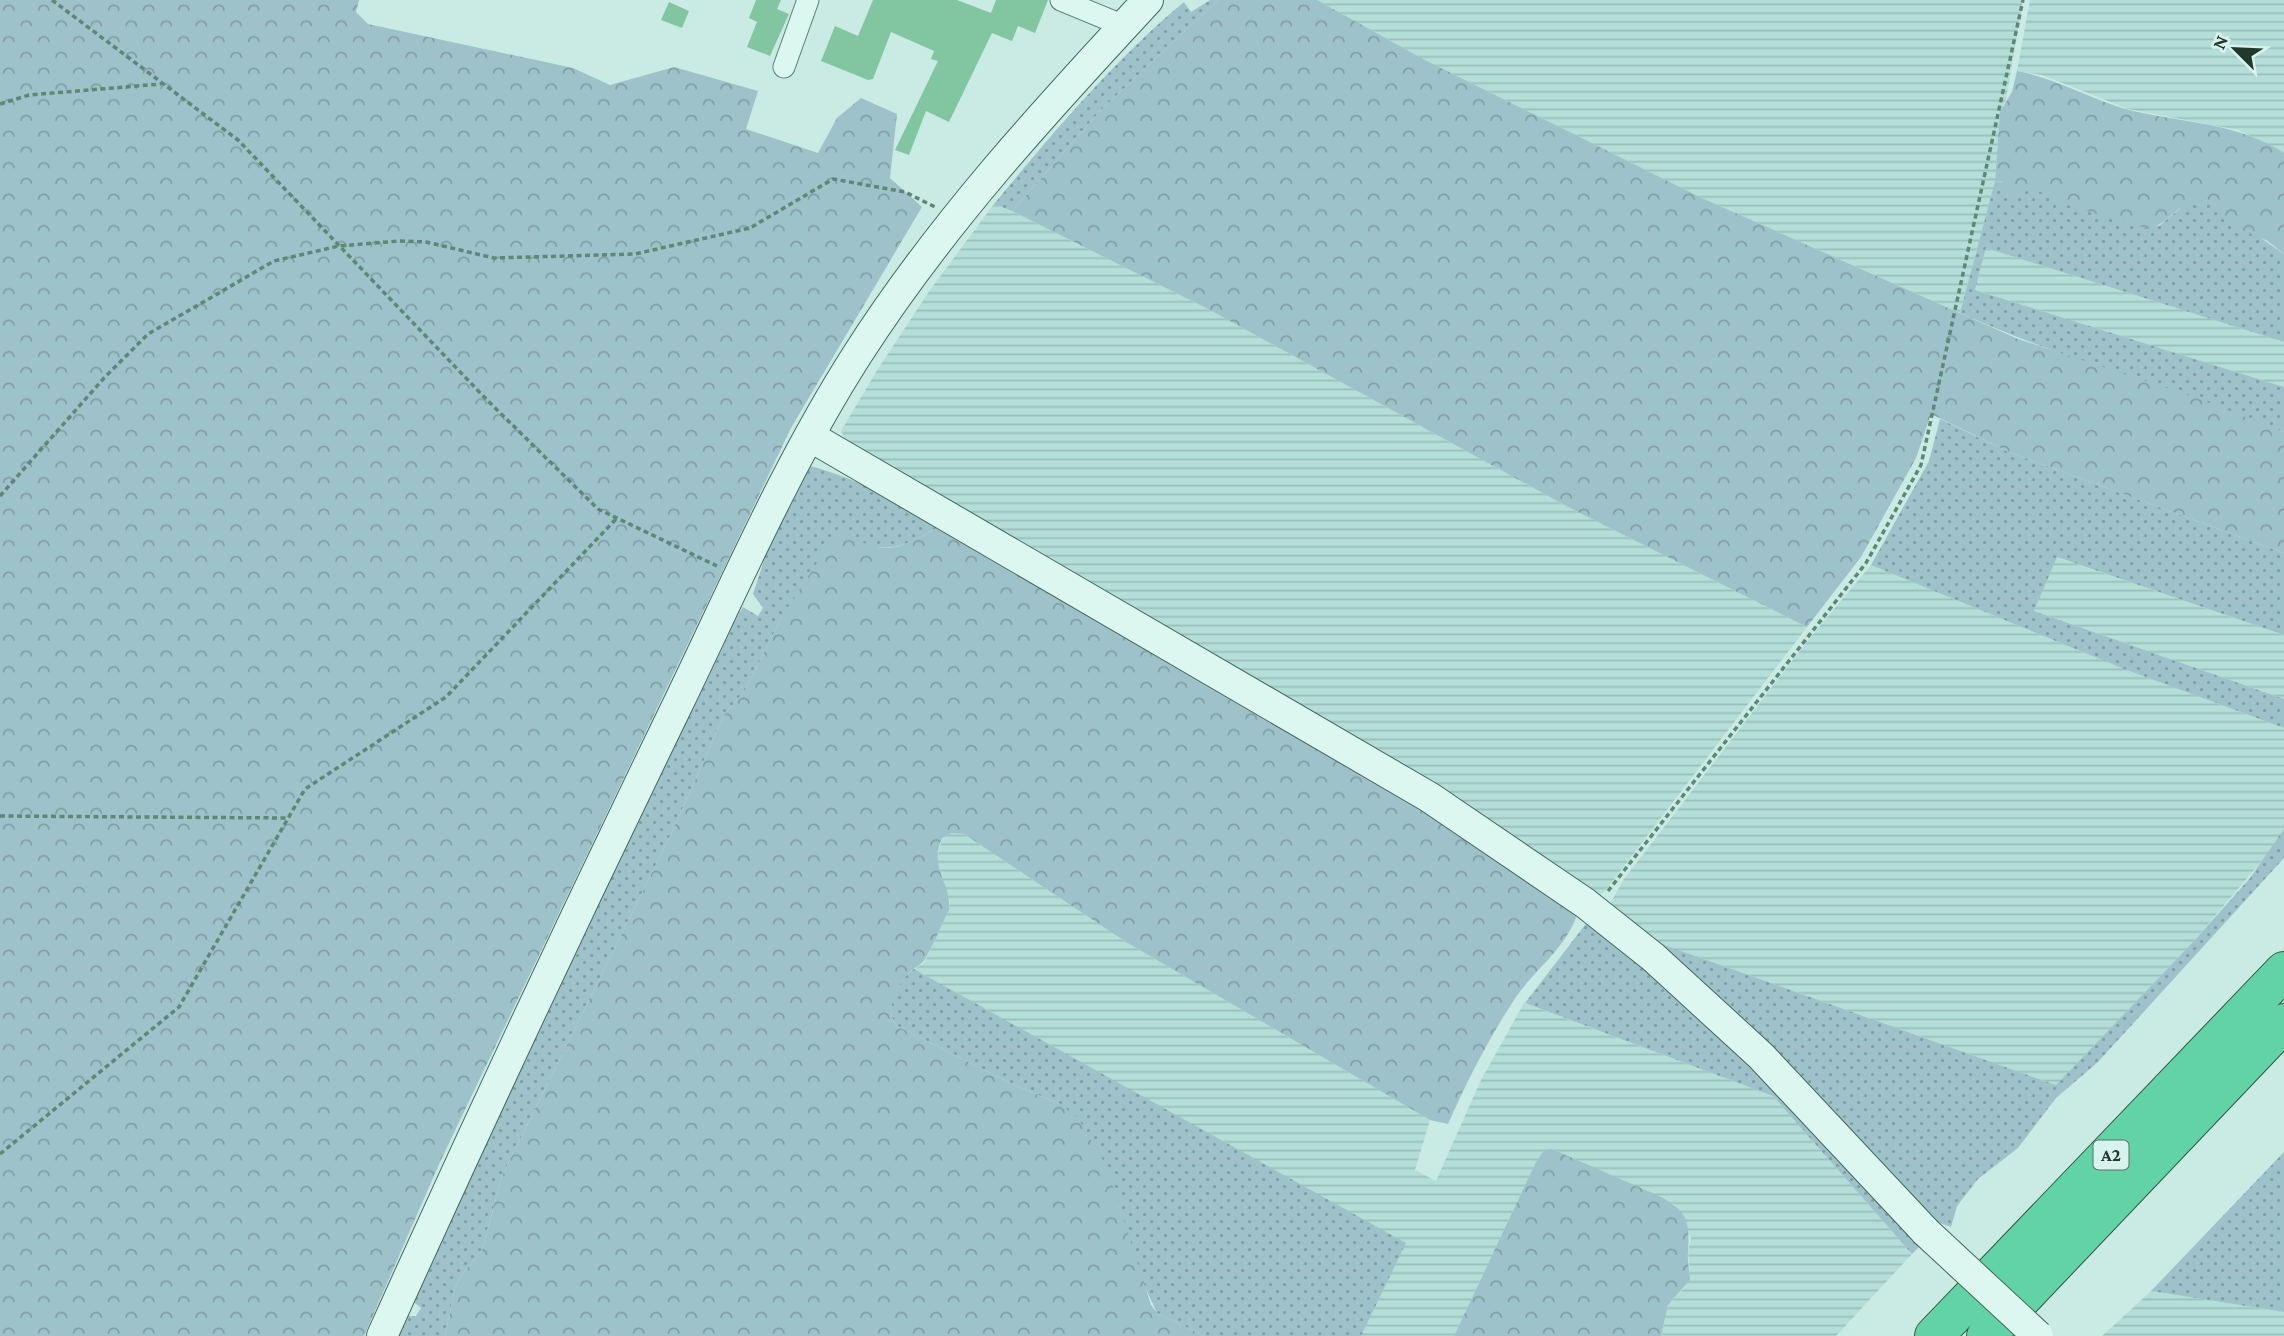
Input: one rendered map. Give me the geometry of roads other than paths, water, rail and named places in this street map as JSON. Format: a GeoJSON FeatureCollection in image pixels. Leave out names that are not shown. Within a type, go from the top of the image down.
{"type":"FeatureCollection","features":[{"type":"Feature","properties":{"kind":"highway","name":"A2"},"geometry":{"type":"LineString","coordinates":[[1934,1336],[2284,971]]}},
{"type":"Feature","properties":{"kind":"highway","name":"A2"},"geometry":{"type":"LineString","coordinates":[[1986,1336],[2284,1023]]}},
{"type":"Feature","properties":{"kind":"street"},"geometry":{"type":"LineString","coordinates":[[784,67],[808,0]]}},
{"type":"Feature","properties":{"kind":"street"},"geometry":{"type":"LineString","coordinates":[[1061,0],[1124,26]]}},
{"type":"Feature","properties":{"kind":"street"},"geometry":{"type":"LineString","coordinates":[[382,1336],[535,999],[740,577],[811,437],[856,357],[956,217],[1041,116],[1148,0]]}},
{"type":"Feature","properties":{"kind":"street"},"geometry":{"type":"LineString","coordinates":[[811,437],[1429,797],[1593,909],[1653,957],[1761,1056],[1926,1233],[2038,1336]]}}]}
